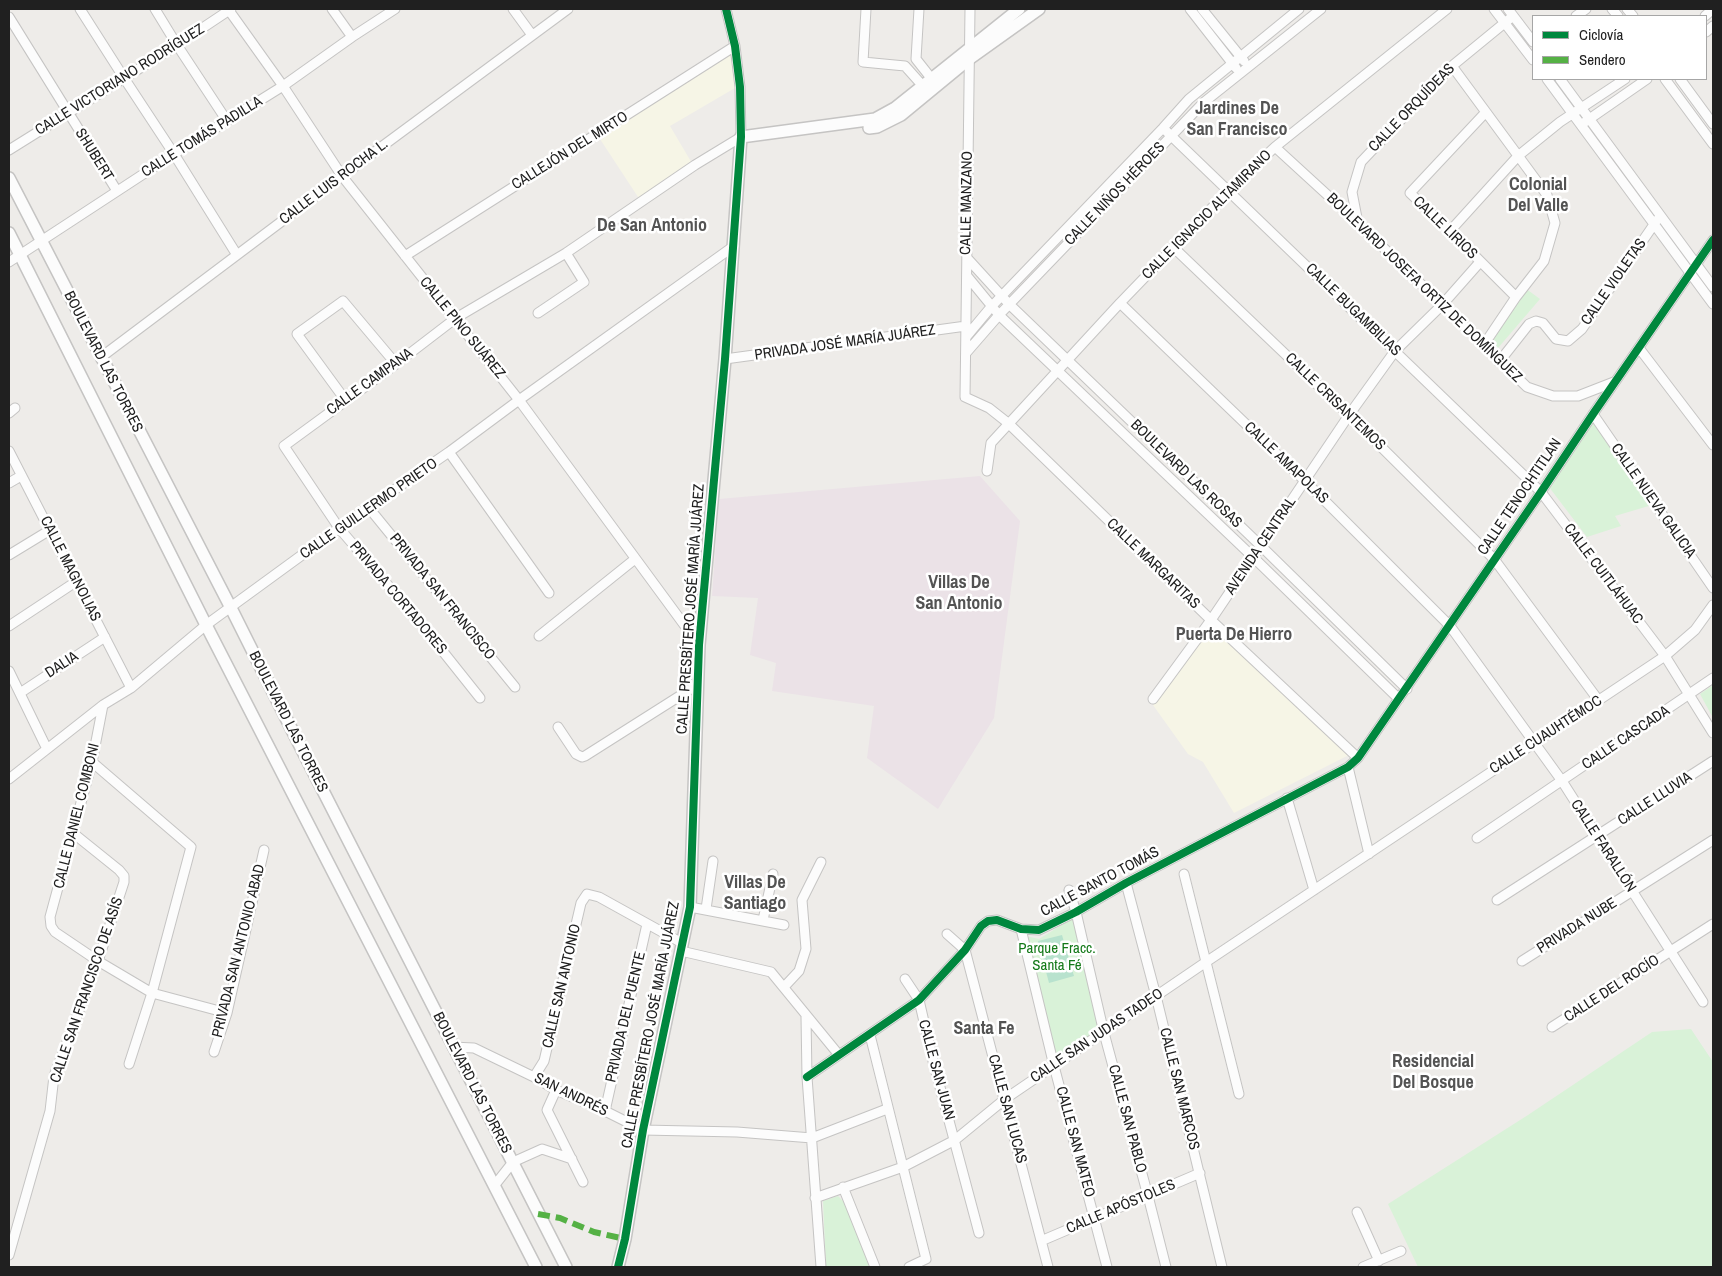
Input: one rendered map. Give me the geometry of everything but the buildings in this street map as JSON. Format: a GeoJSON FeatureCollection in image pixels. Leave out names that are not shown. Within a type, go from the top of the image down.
{"type":"FeatureCollection","features":[{"type":"Feature","properties":{"kind":"street"},"geometry":{"type":"LineString","coordinates":[[80,9],[237,255]]}},
{"type":"Feature","properties":{"kind":"street"},"geometry":{"type":"LineString","coordinates":[[155,9],[227,121]]}},
{"type":"Feature","properties":{"kind":"street","name":"CALLE VICTORIANO RODRÍGUEZ"},"geometry":{"type":"LineString","coordinates":[[9,150],[177,45],[230,9]]}},
{"type":"Feature","properties":{"kind":"street","name":"CALLE PINO SUÁREZ"},"geometry":{"type":"LineString","coordinates":[[230,9],[342,176],[519,400],[698,645]]}},
{"type":"Feature","properties":{"kind":"street"},"geometry":{"type":"LineString","coordinates":[[332,9],[352,37]]}},
{"type":"Feature","properties":{"kind":"street","name":"CALLE TOMÁS PADILLA"},"geometry":{"type":"LineString","coordinates":[[9,262],[174,154],[283,86],[395,9]]}},
{"type":"Feature","properties":{"kind":"street"},"geometry":{"type":"LineString","coordinates":[[513,9],[532,35]]}},
{"type":"Feature","properties":{"kind":"street","name":"CALLE LUIS ROCHA L."},"geometry":{"type":"LineString","coordinates":[[100,358],[568,9]]}},
{"type":"Feature","properties":{"kind":"street","name":"CALLE PRESBÍTERO JOSÉ MARÍA JUÁREZ"},"geometry":{"type":"LineString","coordinates":[[618,1267],[625,1239],[643,1130],[690,907],[698,645],[725,359],[741,141],[740,87],[735,46],[726,9]]}},
{"type":"Feature","properties":{"kind":"street"},"geometry":{"type":"LineString","coordinates":[[866,9],[863,62],[905,66],[916,59]]}},
{"type":"Feature","properties":{"kind":"street"},"geometry":{"type":"LineString","coordinates":[[919,9],[916,59],[931,78]]}},
{"type":"Feature","properties":{"kind":"street","name":"CALLE MANZANO"},"geometry":{"type":"LineString","coordinates":[[965,397],[970,9]]}},
{"type":"Feature","properties":{"kind":"street"},"geometry":{"type":"LineString","coordinates":[[741,141],[877,127],[901,115],[1019,9]]}},
{"type":"Feature","properties":{"kind":"street"},"geometry":{"type":"LineString","coordinates":[[741,141],[876,119],[895,108],[931,78],[1039,9]]}},
{"type":"Feature","properties":{"kind":"street"},"geometry":{"type":"LineString","coordinates":[[1190,9],[1240,74]]}},
{"type":"Feature","properties":{"kind":"street"},"geometry":{"type":"LineString","coordinates":[[1202,9],[1248,67]]}},
{"type":"Feature","properties":{"kind":"street","name":"CALLE NIÑOS HÉROES"},"geometry":{"type":"LineString","coordinates":[[966,353],[1009,304],[1203,103],[1321,9]]}},
{"type":"Feature","properties":{"kind":"street","name":"CALLE IGNACIO ALTAMIRANO"},"geometry":{"type":"LineString","coordinates":[[987,470],[991,443],[1008,423],[1229,190],[1276,147],[1447,9]]}},
{"type":"Feature","properties":{"kind":"street"},"geometry":{"type":"LineString","coordinates":[[1494,9],[1506,22],[1532,59]]}},
{"type":"Feature","properties":{"kind":"street","name":"CALLE NIÑOS HÉROES"},"geometry":{"type":"LineString","coordinates":[[966,337],[991,306],[1163,128],[1188,99],[1241,57],[1293,10]]}},
{"type":"Feature","properties":{"kind":"street"},"geometry":{"type":"LineString","coordinates":[[1511,12],[1532,41]]}},
{"type":"Feature","properties":{"kind":"street","name":"CALLE ORQUÍDEAS"},"geometry":{"type":"LineString","coordinates":[[1358,223],[1352,192],[1361,162],[1452,66],[1506,22],[1511,12]]}},
{"type":"Feature","properties":{"kind":"street","name":"SHUBERT"},"geometry":{"type":"LineString","coordinates":[[9,18],[117,191]]}},
{"type":"Feature","properties":{"kind":"street","name":"CALLEJÓN DEL MIRTO"},"geometry":{"type":"LineString","coordinates":[[404,256],[735,46]]}},
{"type":"Feature","properties":{"kind":"street"},"geometry":{"type":"LineString","coordinates":[[905,66],[922,85]]}},
{"type":"Feature","properties":{"kind":"street"},"geometry":{"type":"LineString","coordinates":[[1452,66],[1547,195],[1555,223],[1544,261],[1516,297],[1483,346]]}},
{"type":"Feature","properties":{"kind":"street"},"geometry":{"type":"LineString","coordinates":[[1548,80],[1713,304]]}},
{"type":"Feature","properties":{"kind":"street"},"geometry":{"type":"LineString","coordinates":[[1561,80],[1713,286]]}},
{"type":"Feature","properties":{"kind":"street"},"geometry":{"type":"LineString","coordinates":[[1450,231],[1518,156],[1581,107],[1623,80]]}},
{"type":"Feature","properties":{"kind":"street"},"geometry":{"type":"LineString","coordinates":[[1581,125],[1646,80]]}},
{"type":"Feature","properties":{"kind":"street"},"geometry":{"type":"LineString","coordinates":[[1666,80],[1713,144]]}},
{"type":"Feature","properties":{"kind":"street"},"geometry":{"type":"LineString","coordinates":[[1681,80],[1713,124]]}},
{"type":"Feature","properties":{"kind":"street","name":"CALLE LIRIOS"},"geometry":{"type":"LineString","coordinates":[[1485,113],[1410,193],[1516,297]]}},
{"type":"Feature","properties":{"kind":"street","name":"CALLE BUGAMBILIAS"},"geometry":{"type":"LineString","coordinates":[[1163,128],[1541,492]]}},
{"type":"Feature","properties":{"kind":"street","name":"CALLE CAMPANA"},"geometry":{"type":"LineString","coordinates":[[284,446],[456,318],[566,253],[695,165],[741,141]]}},
{"type":"Feature","properties":{"kind":"street","name":"BOULEVARD JOSEFA ORTIZ DE DOMÍNGUEZ"},"geometry":{"type":"LineString","coordinates":[[1276,147],[1358,223],[1527,388],[1552,396],[1578,396],[1615,382]]}},
{"type":"Feature","properties":{"kind":"street","name":"BOULEVARD LAS TORRES"},"geometry":{"type":"LineString","coordinates":[[9,178],[100,358],[231,608],[452,1047],[509,1166],[566,1267]]}},
{"type":"Feature","properties":{"kind":"street","name":"CALLE VIOLETAS"},"geometry":{"type":"LineString","coordinates":[[1499,362],[1529,324],[1536,321],[1543,322],[1556,339],[1568,341],[1582,329],[1661,215]]}},
{"type":"Feature","properties":{"kind":"street","name":"BOULEVARD LAS TORRES"},"geometry":{"type":"LineString","coordinates":[[9,233],[206,625],[496,1183],[536,1267]]}},
{"type":"Feature","properties":{"kind":"street","name":"CALLE TENOCHTITLAN"},"geometry":{"type":"LineString","coordinates":[[1348,767],[1358,758],[1407,689],[1592,414],[1713,240]]}},
{"type":"Feature","properties":{"kind":"street","name":"CALLE GUILLERMO PRIETO"},"geometry":{"type":"LineString","coordinates":[[9,779],[103,705],[130,688],[206,625],[734,246]]}},
{"type":"Feature","properties":{"kind":"street","name":"CALLE CRISANTEMOS"},"geometry":{"type":"LineString","coordinates":[[1173,247],[1349,415],[1494,559],[1599,701]]}},
{"type":"Feature","properties":{"kind":"street"},"geometry":{"type":"LineString","coordinates":[[538,313],[584,282],[566,253]]}},
{"type":"Feature","properties":{"kind":"street","name":"BOULEVARD LAS ROSAS"},"geometry":{"type":"LineString","coordinates":[[967,258],[1009,304],[1067,361],[1261,546],[1407,689]]}},
{"type":"Feature","properties":{"kind":"street","name":"AVENIDA CENTRAL"},"geometry":{"type":"LineString","coordinates":[[1153,699],[1211,620],[1349,415],[1396,351],[1442,305],[1480,262]]}},
{"type":"Feature","properties":{"kind":"street","name":"BOULEVARD LAS ROSAS"},"geometry":{"type":"LineString","coordinates":[[966,276],[999,315],[1254,557],[1399,699]]}},
{"type":"Feature","properties":{"kind":"street"},"geometry":{"type":"LineString","coordinates":[[346,401],[297,334],[344,301],[396,364]]}},
{"type":"Feature","properties":{"kind":"street","name":"CALLE AMAPOLAS"},"geometry":{"type":"LineString","coordinates":[[1120,303],[1306,481],[1450,626],[1535,742]]}},
{"type":"Feature","properties":{"kind":"street","name":"PRIVADA JOSÉ MARÍA JUÁREZ"},"geometry":{"type":"LineString","coordinates":[[725,359],[966,326]]}},
{"type":"Feature","properties":{"kind":"street"},"geometry":{"type":"LineString","coordinates":[[1639,348],[1713,445]]}},
{"type":"Feature","properties":{"kind":"street","name":"CALLE MARGARITAS"},"geometry":{"type":"LineString","coordinates":[[965,397],[989,408],[1008,423],[1211,620],[1358,758]]}},
{"type":"Feature","properties":{"kind":"street","name":"CALLE NUEVA GALICIA"},"geometry":{"type":"LineString","coordinates":[[1592,414],[1713,588]]}},
{"type":"Feature","properties":{"kind":"street","name":"PRIVADA CORTADORES"},"geometry":{"type":"LineString","coordinates":[[284,446],[339,528],[417,619],[480,698]]}},
{"type":"Feature","properties":{"kind":"street","name":"CALLE MAGNOLIAS"},"geometry":{"type":"LineString","coordinates":[[9,451],[130,688]]}},
{"type":"Feature","properties":{"kind":"street"},"geometry":{"type":"LineString","coordinates":[[449,452],[549,593]]}},
{"type":"Feature","properties":{"kind":"street"},"geometry":{"type":"LineString","coordinates":[[9,483],[21,476]]}},
{"type":"Feature","properties":{"kind":"street","name":"CALLE CUITLÁHUAC"},"geometry":{"type":"LineString","coordinates":[[1541,492],[1665,656],[1713,733]]}},
{"type":"Feature","properties":{"kind":"street","name":"PRIVADA SAN FRANCISCO"},"geometry":{"type":"LineString","coordinates":[[369,508],[515,687]]}},
{"type":"Feature","properties":{"kind":"street"},"geometry":{"type":"LineString","coordinates":[[9,554],[50,530]]}},
{"type":"Feature","properties":{"kind":"street"},"geometry":{"type":"LineString","coordinates":[[539,636],[635,559]]}},
{"type":"Feature","properties":{"kind":"street"},"geometry":{"type":"LineString","coordinates":[[9,626],[77,581]]}},
{"type":"Feature","properties":{"kind":"street","name":"CALLE CUAUHTÉMOC"},"geometry":{"type":"LineString","coordinates":[[1369,854],[1665,656],[1695,630],[1713,605]]}},
{"type":"Feature","properties":{"kind":"street","name":"DALIA"},"geometry":{"type":"LineString","coordinates":[[20,693],[105,638]]}},
{"type":"Feature","properties":{"kind":"street"},"geometry":{"type":"LineString","coordinates":[[9,671],[47,749]]}},
{"type":"Feature","properties":{"kind":"street","name":"CALLE CASCADA"},"geometry":{"type":"LineString","coordinates":[[1477,838],[1713,678]]}},
{"type":"Feature","properties":{"kind":"street"},"geometry":{"type":"LineString","coordinates":[[558,727],[576,754],[582,757],[586,756],[697,685]]}},
{"type":"Feature","properties":{"kind":"street","name":"CALLE DANIEL COMBONI"},"geometry":{"type":"LineString","coordinates":[[98,962],[55,932],[51,926],[50,917],[92,762],[103,705]]}},
{"type":"Feature","properties":{"kind":"street","name":"CALLE FARALLÓN"},"geometry":{"type":"LineString","coordinates":[[1535,742],[1671,950],[1702,1002]]}},
{"type":"Feature","properties":{"kind":"street","name":"CALLE LLUVIA"},"geometry":{"type":"LineString","coordinates":[[1497,900],[1713,761]]}},
{"type":"Feature","properties":{"kind":"street"},"geometry":{"type":"LineString","coordinates":[[92,762],[191,847],[152,993],[129,1064]]}},
{"type":"Feature","properties":{"kind":"street"},"geometry":{"type":"LineString","coordinates":[[1348,767],[1369,854]]}},
{"type":"Feature","properties":{"kind":"street","name":"CALLE SANTO TOMÁS"},"geometry":{"type":"LineString","coordinates":[[807,1076],[919,1000],[965,950],[981,926],[988,920],[997,920],[1021,929],[1039,930],[1348,767]]}},
{"type":"Feature","properties":{"kind":"street"},"geometry":{"type":"LineString","coordinates":[[1287,798],[1314,890]]}},
{"type":"Feature","properties":{"kind":"street","name":"CALLE SAN FRANCISCO DE ASÍS"},"geometry":{"type":"LineString","coordinates":[[9,1256],[50,1111],[54,1076],[98,962],[124,882],[124,876],[119,870],[74,833]]}},
{"type":"Feature","properties":{"kind":"street","name":"PRIVADA NUBE"},"geometry":{"type":"LineString","coordinates":[[1522,961],[1713,840]]}},
{"type":"Feature","properties":{"kind":"street","name":"PRIVADA SAN ANTONIO ABAD"},"geometry":{"type":"LineString","coordinates":[[214,1052],[227,1013],[264,850]]}},
{"type":"Feature","properties":{"kind":"street","name":"CALLE SAN JUDAS TADEO"},"geometry":{"type":"LineString","coordinates":[[815,1198],[903,1167],[955,1140],[1005,1100],[1054,1066],[1369,854]]}},
{"type":"Feature","properties":{"kind":"street"},"geometry":{"type":"LineString","coordinates":[[706,910],[713,861]]}},
{"type":"Feature","properties":{"kind":"street"},"geometry":{"type":"LineString","coordinates":[[784,987],[799,971],[806,949],[802,900],[821,862]]}},
{"type":"Feature","properties":{"kind":"street"},"geometry":{"type":"LineString","coordinates":[[763,920],[773,874]]}},
{"type":"Feature","properties":{"kind":"street"},"geometry":{"type":"LineString","coordinates":[[1184,874],[1239,1094]]}},
{"type":"Feature","properties":{"kind":"street","name":"CALLE SAN MARCOS"},"geometry":{"type":"LineString","coordinates":[[1126,883],[1156,996],[1222,1267]]}},
{"type":"Feature","properties":{"kind":"street","name":"CALLE SAN PABLO"},"geometry":{"type":"LineString","coordinates":[[1069,890],[1076,912],[1104,1033],[1166,1267]]}},
{"type":"Feature","properties":{"kind":"street","name":"CALLE SAN ANTONIO"},"geometry":{"type":"LineString","coordinates":[[534,1077],[544,1061],[581,903],[587,894],[599,897],[647,924]]}},
{"type":"Feature","properties":{"kind":"street"},"geometry":{"type":"LineString","coordinates":[[690,907],[784,925]]}},
{"type":"Feature","properties":{"kind":"street"},"geometry":{"type":"LineString","coordinates":[[647,924],[682,947],[771,972],[839,1055]]}},
{"type":"Feature","properties":{"kind":"street","name":"PRIVADA DEL PUENTE"},"geometry":{"type":"LineString","coordinates":[[605,1111],[647,924]]}},
{"type":"Feature","properties":{"kind":"street","name":"CALLE DEL ROCÍO"},"geometry":{"type":"LineString","coordinates":[[1552,1027],[1713,924]]}},
{"type":"Feature","properties":{"kind":"street","name":"CALLE SAN MATEO"},"geometry":{"type":"LineString","coordinates":[[1021,929],[1054,1066],[1107,1267]]}},
{"type":"Feature","properties":{"kind":"street"},"geometry":{"type":"LineString","coordinates":[[947,934],[965,950]]}},
{"type":"Feature","properties":{"kind":"street","name":"CALLE SAN LUCAS"},"geometry":{"type":"LineString","coordinates":[[965,950],[1048,1267]]}},
{"type":"Feature","properties":{"kind":"street"},"geometry":{"type":"LineString","coordinates":[[98,962],[152,993],[227,1013]]}},
{"type":"Feature","properties":{"kind":"street","name":"CALLE SAN JUAN"},"geometry":{"type":"LineString","coordinates":[[906,979],[919,1000],[933,1061],[979,1233]]}},
{"type":"Feature","properties":{"kind":"street"},"geometry":{"type":"LineString","coordinates":[[806,1017],[807,1076],[821,1267]]}},
{"type":"Feature","properties":{"kind":"street"},"geometry":{"type":"LineString","coordinates":[[870,1035],[926,1259],[909,1267]]}},
{"type":"Feature","properties":{"kind":"street","name":"SAN ANDRÉS"},"geometry":{"type":"LineString","coordinates":[[452,1047],[474,1048],[534,1077],[556,1090],[643,1130],[737,1132],[812,1138]]}},
{"type":"Feature","properties":{"kind":"street"},"geometry":{"type":"LineString","coordinates":[[556,1090],[547,1110],[583,1182]]}},
{"type":"Feature","properties":{"kind":"street"},"geometry":{"type":"LineString","coordinates":[[812,1138],[887,1109]]}},
{"type":"Feature","properties":{"kind":"street"},"geometry":{"type":"LineString","coordinates":[[496,1183],[509,1166],[542,1149],[572,1159]]}},
{"type":"Feature","properties":{"kind":"street","name":"CALLE APÓSTOLES"},"geometry":{"type":"LineString","coordinates":[[1041,1241],[1200,1173]]}},
{"type":"Feature","properties":{"kind":"street"},"geometry":{"type":"LineString","coordinates":[[843,1187],[876,1267]]}},
{"type":"Feature","properties":{"kind":"street"},"geometry":{"type":"LineString","coordinates":[[1358,1212],[1379,1261]]}},
{"type":"Feature","properties":{"kind":"street"},"geometry":{"type":"LineString","coordinates":[[1363,1267],[1401,1251]]}},
{"type":"Feature","properties":{"kind":"shaded area"},"geometry":{"type":"Polygon","coordinates":[[[730,54],[735,88],[670,126],[693,165],[640,200],[598,136],[730,54]]]}},
{"type":"Feature","properties":{"kind":"shaded area"},"geometry":{"type":"Polygon","coordinates":[[[980,476],[1020,521],[994,718],[938,809],[867,758],[874,706],[772,691],[776,663],[750,655],[758,598],[712,596],[719,499],[980,476]]]}},
{"type":"Feature","properties":{"kind":"shaded area"},"geometry":{"type":"Polygon","coordinates":[[[1212,628],[1349,755],[1234,813],[1203,762],[1188,754],[1153,705],[1212,628]]]}},
{"type":"Feature","properties":{"kind":"green space"},"geometry":{"type":"Polygon","coordinates":[[[1525,288],[1540,299],[1498,348],[1488,341],[1525,288]]]}},
{"type":"Feature","properties":{"kind":"green space"},"geometry":{"type":"Polygon","coordinates":[[[1592,419],[1652,505],[1615,516],[1621,526],[1587,537],[1549,487],[1592,419]]]}},
{"type":"Feature","properties":{"kind":"green space"},"geometry":{"type":"Polygon","coordinates":[[[1713,685],[1713,718],[1700,694],[1713,685]]]}},
{"type":"Feature","properties":{"kind":"green space","name":"Parque Fracc. Santa Fé"},"geometry":{"type":"Polygon","coordinates":[[[1073,918],[1100,1031],[1057,1058],[1025,938],[1039,939],[1073,918]]]}},
{"type":"Feature","properties":{"kind":"green space"},"geometry":{"type":"Polygon","coordinates":[[[1062,935],[1074,976],[1049,983],[1038,941],[1062,935]]]}},
{"type":"Feature","properties":{"kind":"green space"},"geometry":{"type":"Polygon","coordinates":[[[1691,1029],[1713,1062],[1713,1267],[1418,1267],[1388,1204],[1528,1115],[1652,1032],[1691,1029]]]}},
{"type":"Feature","properties":{"kind":"green space"},"geometry":{"type":"Polygon","coordinates":[[[838,1196],[849,1207],[869,1267],[826,1267],[823,1201],[838,1196]]]}},
{"type":"Feature","properties":{"kind":"marked path"},"geometry":{"type":"LineString","coordinates":[[538,1214],[560,1218],[594,1232],[625,1239]]}},
{"type":"Feature","properties":{"kind":"cycle path"},"geometry":{"type":"LineString","coordinates":[[618,1267],[625,1239],[643,1130],[690,907],[699,645],[725,359],[741,137],[740,87],[735,46],[726,9]]}},
{"type":"Feature","properties":{"kind":"cycle path"},"geometry":{"type":"LineString","coordinates":[[807,1077],[919,1000],[965,950],[981,926],[988,921],[997,920],[1021,929],[1039,930],[1348,767],[1358,758],[1713,240]]}},
{"type":"Feature","properties":{"kind":"district","name":"Jardines De San Francisco"},"geometry":{"type":"Point","coordinates":[1237,119]}},
{"type":"Feature","properties":{"kind":"district","name":"Colonial Del Valle"},"geometry":{"type":"Point","coordinates":[1538,195]}},
{"type":"Feature","properties":{"kind":"district","name":"De San Antonio"},"geometry":{"type":"Point","coordinates":[652,226]}},
{"type":"Feature","properties":{"kind":"district","name":"Villas De San Antonio"},"geometry":{"type":"Point","coordinates":[959,593]}},
{"type":"Feature","properties":{"kind":"district","name":"Puerta De Hierro"},"geometry":{"type":"Point","coordinates":[1234,635]}},
{"type":"Feature","properties":{"kind":"district","name":"Villas De Santiago"},"geometry":{"type":"Point","coordinates":[755,893]}},
{"type":"Feature","properties":{"kind":"district","name":"Santa Fe"},"geometry":{"type":"Point","coordinates":[984,1029]}},
{"type":"Feature","properties":{"kind":"district","name":"Residencial Del Bosque"},"geometry":{"type":"Point","coordinates":[1433,1072]}}]}
